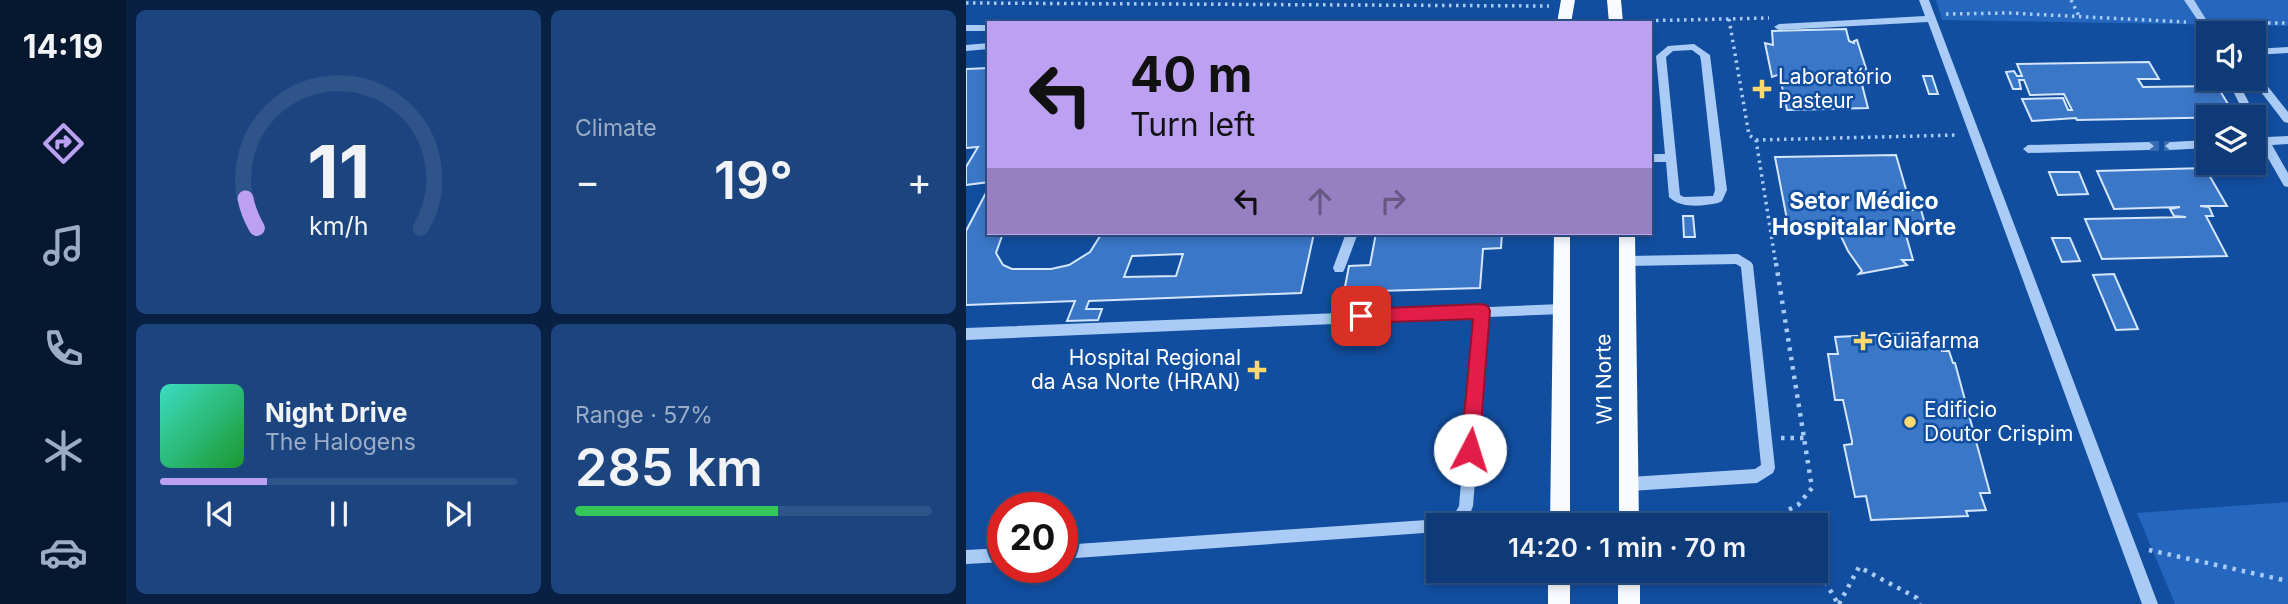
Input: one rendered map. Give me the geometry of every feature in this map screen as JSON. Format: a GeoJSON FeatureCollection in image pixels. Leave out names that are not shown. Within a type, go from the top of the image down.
{"type":"FeatureCollection","features":[{"type":"Feature","properties":{"kind":"main road"},"geometry":{"type":"LineString","coordinates":[[1614,0],[1616,21]]}},
{"type":"Feature","properties":{"kind":"main road"},"geometry":{"type":"LineString","coordinates":[[1564,21],[1568,3]]}},
{"type":"Feature","properties":{"kind":"main road","name":"W1 Norte"},"geometry":{"type":"LineString","coordinates":[[1560,513],[1562,235]]}},
{"type":"Feature","properties":{"kind":"main road","name":"W1 Norte"},"geometry":{"type":"LineString","coordinates":[[1627,235],[1629,513]]}},
{"type":"Feature","properties":{"kind":"main road"},"geometry":{"type":"LineString","coordinates":[[1559,583],[1559,604]]}},
{"type":"Feature","properties":{"kind":"main road"},"geometry":{"type":"LineString","coordinates":[[1629,583],[1629,604]]}},
{"type":"Feature","properties":{"kind":"lane"},"geometry":{"type":"LineString","coordinates":[[1924,0],[2150,604]]}},
{"type":"Feature","properties":{"kind":"lane"},"geometry":{"type":"LineString","coordinates":[[2189,0],[2203,21]]}},
{"type":"Feature","properties":{"kind":"lane"},"geometry":{"type":"LineString","coordinates":[[1779,27],[1931,17]]}},
{"type":"Feature","properties":{"kind":"lane"},"geometry":{"type":"LineString","coordinates":[[966,28],[987,28]]}},
{"type":"Feature","properties":{"kind":"lane"},"geometry":{"type":"LineString","coordinates":[[966,48],[987,46]]}},
{"type":"Feature","properties":{"kind":"lane"},"geometry":{"type":"LineString","coordinates":[[1694,47],[1705,55],[1721,190],[1718,198],[1678,200],[1675,197],[1672,158],[1656,57],[1671,48],[1694,47]]}},
{"type":"Feature","properties":{"kind":"lane"},"geometry":{"type":"LineString","coordinates":[[2266,51],[2288,50]]}},
{"type":"Feature","properties":{"kind":"lane"},"geometry":{"type":"LineString","coordinates":[[2266,91],[2288,119]]}},
{"type":"Feature","properties":{"kind":"lane"},"geometry":{"type":"LineString","coordinates":[[2266,142],[2288,141]]}},
{"type":"Feature","properties":{"kind":"lane"},"geometry":{"type":"LineString","coordinates":[[2171,146],[2196,145]]}},
{"type":"Feature","properties":{"kind":"lane"},"geometry":{"type":"LineString","coordinates":[[2028,149],[2150,146]]}},
{"type":"Feature","properties":{"kind":"lane"},"geometry":{"type":"LineString","coordinates":[[2266,152],[2288,183]]}},
{"type":"Feature","properties":{"kind":"lane"},"geometry":{"type":"LineString","coordinates":[[1652,158],[1672,158]]}},
{"type":"Feature","properties":{"kind":"lane"},"geometry":{"type":"LineString","coordinates":[[1339,268],[1351,235]]}},
{"type":"Feature","properties":{"kind":"lane"},"geometry":{"type":"LineString","coordinates":[[1628,261],[1738,259],[1747,265],[1768,468],[1757,476],[1630,484]]}},
{"type":"Feature","properties":{"kind":"lane"},"geometry":{"type":"LineString","coordinates":[[966,334],[1562,309]]}},
{"type":"Feature","properties":{"kind":"lane"},"geometry":{"type":"LineString","coordinates":[[1464,513],[1482,311]]}},
{"type":"Feature","properties":{"kind":"lane"},"geometry":{"type":"LineString","coordinates":[[1078,551],[1426,526]]}},
{"type":"Feature","properties":{"kind":"lane"},"geometry":{"type":"LineString","coordinates":[[966,557],[987,556]]}},
{"type":"Feature","properties":{"kind":"path"},"geometry":{"type":"LineString","coordinates":[[2071,0],[2081,18]]}},
{"type":"Feature","properties":{"kind":"path"},"geometry":{"type":"LineString","coordinates":[[966,3],[1568,3]]}},
{"type":"Feature","properties":{"kind":"path"},"geometry":{"type":"LineString","coordinates":[[1931,17],[2009,13],[2196,23]]}},
{"type":"Feature","properties":{"kind":"path"},"geometry":{"type":"LineString","coordinates":[[1652,21],[1769,18]]}},
{"type":"Feature","properties":{"kind":"path"},"geometry":{"type":"LineString","coordinates":[[1729,19],[1749,135],[1756,141],[1812,488],[1798,505],[1786,511],[1787,513]]}},
{"type":"Feature","properties":{"kind":"path"},"geometry":{"type":"LineString","coordinates":[[2266,23],[2288,23]]}},
{"type":"Feature","properties":{"kind":"path"},"geometry":{"type":"LineString","coordinates":[[1756,141],[1959,135],[1963,147]]}},
{"type":"Feature","properties":{"kind":"path"},"geometry":{"type":"LineString","coordinates":[[2126,545],[2288,581]]}},
{"type":"Feature","properties":{"kind":"path"},"geometry":{"type":"LineString","coordinates":[[1839,604],[1859,567],[1917,598],[1920,604]]}},
{"type":"Feature","properties":{"kind":"path"},"geometry":{"type":"LineString","coordinates":[[1827,583],[1839,604]]}},
{"type":"Feature","properties":{"kind":"shaded area"},"geometry":{"type":"Polygon","coordinates":[[[1936,0],[2288,0],[2288,26],[2266,26],[2266,21],[2196,21],[2196,24],[1942,20],[1936,0]]]}},
{"type":"Feature","properties":{"kind":"shaded area"},"geometry":{"type":"Polygon","coordinates":[[[2288,502],[2288,604],[2175,604],[2137,513],[2288,502]]]}},
{"type":"Feature","properties":{"kind":"building"},"geometry":{"type":"Polygon","coordinates":[[[1846,29],[1849,41],[1854,43],[1857,40],[1868,75],[1859,73],[1868,108],[1787,110],[1780,77],[1772,77],[1765,43],[1773,45],[1772,31],[1846,29]]]}},
{"type":"Feature","properties":{"kind":"building"},"geometry":{"type":"Polygon","coordinates":[[[2149,62],[2159,79],[2138,79],[2143,87],[2196,86],[2196,91],[2220,91],[2229,105],[2196,105],[2196,118],[2076,118],[2032,121],[2022,99],[2063,98],[2068,110],[2072,110],[2064,94],[2030,95],[2024,80],[2019,80],[2021,89],[2013,89],[2006,72],[2014,71],[2017,76],[2022,76],[2017,64],[2149,62]]]}},
{"type":"Feature","properties":{"kind":"building"},"geometry":{"type":"Polygon","coordinates":[[[987,68],[987,182],[966,185],[966,167],[978,147],[966,148],[966,69],[987,68]]]}},
{"type":"Feature","properties":{"kind":"building"},"geometry":{"type":"Polygon","coordinates":[[[1923,76],[1932,76],[1938,94],[1929,94],[1923,76]]]}},
{"type":"Feature","properties":{"kind":"building"},"geometry":{"type":"Polygon","coordinates":[[[1896,155],[1912,210],[1921,210],[1926,227],[1904,228],[1913,260],[1902,260],[1907,265],[1859,274],[1862,271],[1838,230],[1789,230],[1775,157],[1896,155]]]}},
{"type":"Feature","properties":{"kind":"building"},"geometry":{"type":"Polygon","coordinates":[[[2196,168],[2196,175],[2209,175],[2227,206],[2200,206],[2209,207],[2213,216],[2206,216],[2227,256],[2102,259],[2085,219],[2186,217],[2174,216],[2170,209],[2180,207],[2114,209],[2097,171],[2196,168]]]}},
{"type":"Feature","properties":{"kind":"building"},"geometry":{"type":"Polygon","coordinates":[[[2049,172],[2079,172],[2088,194],[2058,195],[2049,172]]]}},
{"type":"Feature","properties":{"kind":"building"},"geometry":{"type":"Polygon","coordinates":[[[987,191],[987,235],[1002,235],[996,253],[1003,265],[1012,269],[1051,269],[1069,265],[1090,252],[1101,235],[1314,235],[1301,293],[1089,301],[1086,309],[1102,309],[1098,320],[1067,321],[1075,301],[966,305],[966,231],[987,191]],[[1183,254],[1132,256],[1124,277],[1176,276],[1183,254]]]}},
{"type":"Feature","properties":{"kind":"building"},"geometry":{"type":"Polygon","coordinates":[[[1683,216],[1693,216],[1695,237],[1684,237],[1683,216]]]}},
{"type":"Feature","properties":{"kind":"building"},"geometry":{"type":"Polygon","coordinates":[[[1376,235],[1502,235],[1501,248],[1483,249],[1480,288],[1344,292],[1349,266],[1370,265],[1376,235]]]}},
{"type":"Feature","properties":{"kind":"building"},"geometry":{"type":"Polygon","coordinates":[[[2052,238],[2070,238],[2080,261],[2062,262],[2052,238]]]}},
{"type":"Feature","properties":{"kind":"building"},"geometry":{"type":"Polygon","coordinates":[[[2114,274],[2138,329],[2116,330],[2093,275],[2114,274]]]}},
{"type":"Feature","properties":{"kind":"building","name":"Edificio Doutor Crispim"},"geometry":{"type":"Polygon","coordinates":[[[1918,333],[1919,338],[1938,337],[1942,351],[1949,351],[1955,363],[1990,493],[1980,493],[1986,510],[1966,511],[1968,516],[1871,520],[1866,496],[1855,497],[1844,445],[1852,444],[1852,441],[1843,400],[1835,400],[1828,354],[1838,354],[1835,337],[1918,333]]]}},
{"type":"Feature","properties":{"kind":"tunnel"},"geometry":{"type":"LineString","coordinates":[[2149,146],[2170,146]]}},
{"type":"Feature","properties":{"kind":"place","name":"Laboratório Pasteur"},"geometry":{"type":"Point","coordinates":[1762,89]}},
{"type":"Feature","properties":{"kind":"place","name":"Guiafarma"},"geometry":{"type":"Point","coordinates":[1863,341]}},
{"type":"Feature","properties":{"kind":"place","name":"Hospital Regional da Asa Norte (HRAN)"},"geometry":{"type":"Point","coordinates":[1257,370]}},
{"type":"Feature","properties":{"kind":"place","name":"Edificio Doutor Crispim"},"geometry":{"type":"Point","coordinates":[1910,422]}},
{"type":"Feature","properties":{"kind":"district","name":"Setor Médico Hospitalar Norte"},"geometry":{"type":"Point","coordinates":[1864,214]}},
{"type":"Feature","properties":{"kind":"route"},"geometry":{"type":"LineString","coordinates":[[1361,316],[1482,311],[1470,450]]}}]}
